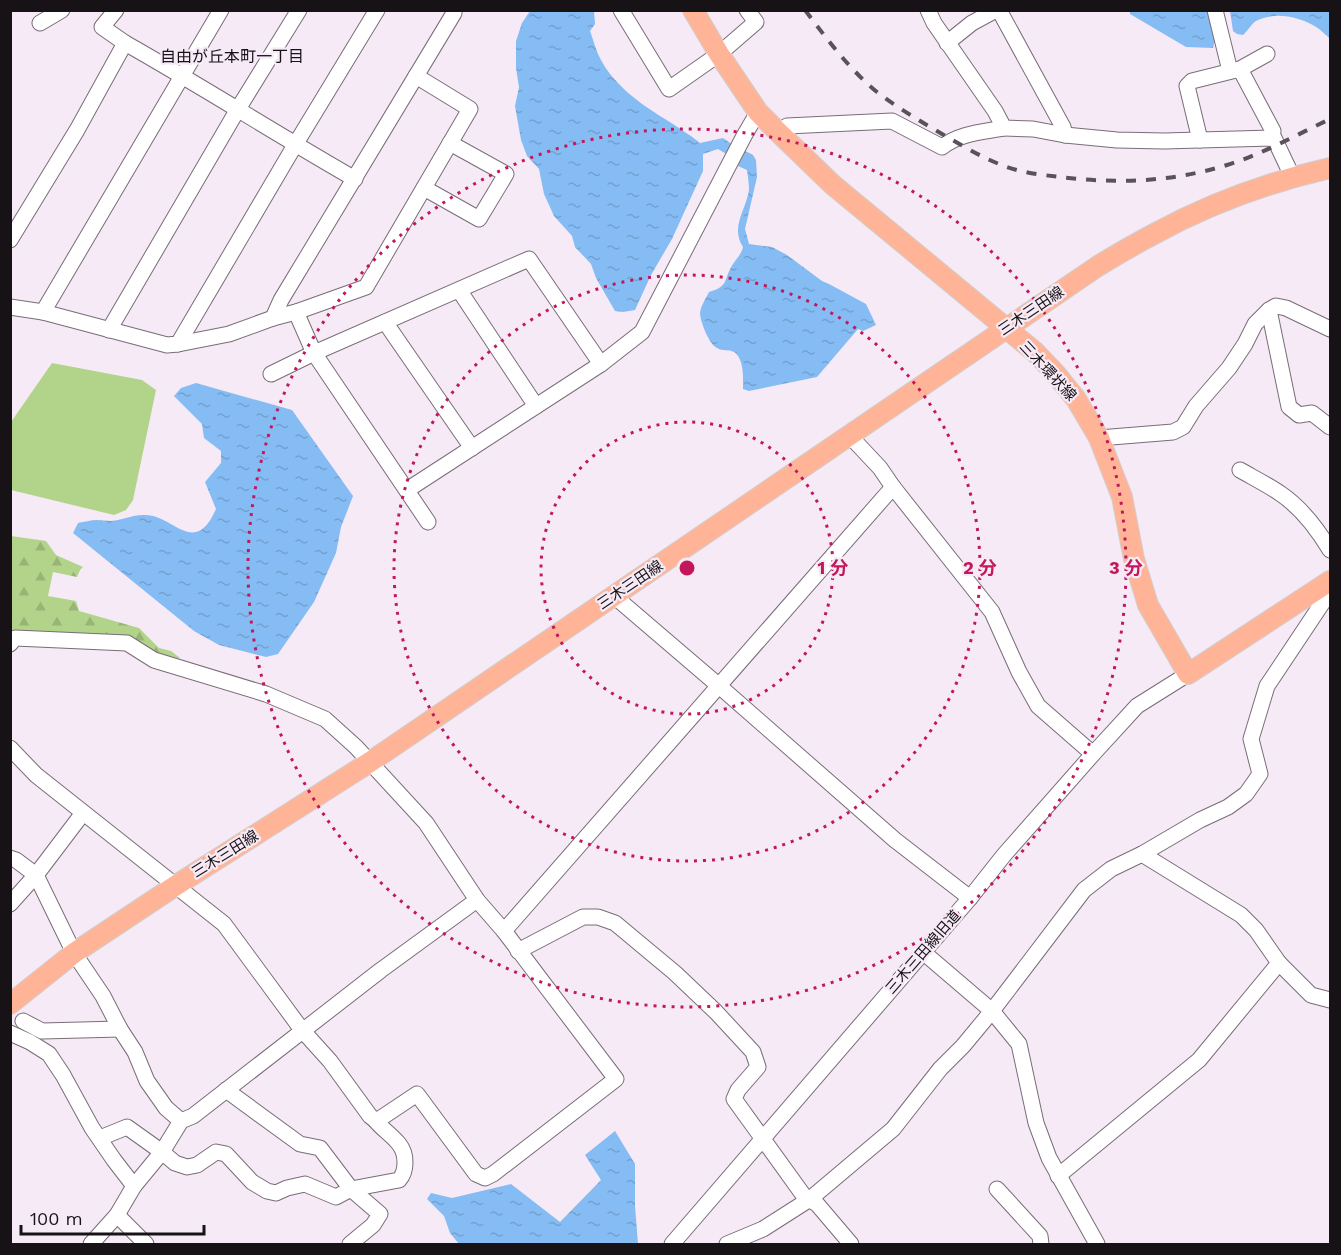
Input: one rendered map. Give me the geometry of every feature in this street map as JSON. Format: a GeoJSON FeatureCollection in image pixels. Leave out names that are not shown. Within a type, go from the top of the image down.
{"type":"FeatureCollection","features":[{"type":"Feature","properties":{"kind":"main road","name":"三木環状線"},"geometry":{"type":"LineString","coordinates":[[693,10],[719,54],[759,112],[778,132],[833,185],[1035,352],[1076,399],[1099,438],[1122,497],[1134,559],[1148,605],[1188,674]]}},
{"type":"Feature","properties":{"kind":"main road","name":"三木三田線"},"geometry":{"type":"LineString","coordinates":[[10,1004],[74,953],[370,762],[1098,266],[1154,233],[1216,204],[1292,176],[1330,168]]}},
{"type":"Feature","properties":{"kind":"main road"},"geometry":{"type":"LineString","coordinates":[[1188,674],[1325,586]]}},
{"type":"Feature","properties":{"kind":"street"},"geometry":{"type":"LineString","coordinates":[[40,23],[62,10]]}},
{"type":"Feature","properties":{"kind":"street"},"geometry":{"type":"LineString","coordinates":[[116,10],[102,27],[125,43],[355,179]]}},
{"type":"Feature","properties":{"kind":"street"},"geometry":{"type":"LineString","coordinates":[[43,312],[221,10]]}},
{"type":"Feature","properties":{"kind":"street"},"geometry":{"type":"LineString","coordinates":[[109,330],[238,109],[299,10]]}},
{"type":"Feature","properties":{"kind":"street"},"geometry":{"type":"LineString","coordinates":[[178,344],[377,10]]}},
{"type":"Feature","properties":{"kind":"street"},"geometry":{"type":"LineString","coordinates":[[273,318],[281,300],[454,10]]}},
{"type":"Feature","properties":{"kind":"street"},"geometry":{"type":"LineString","coordinates":[[621,10],[669,89],[719,54],[756,21],[747,10]]}},
{"type":"Feature","properties":{"kind":"street"},"geometry":{"type":"LineString","coordinates":[[928,10],[934,23],[995,111],[1004,129]]}},
{"type":"Feature","properties":{"kind":"street"},"geometry":{"type":"LineString","coordinates":[[948,43],[972,23],[997,10],[1063,127],[1065,135]]}},
{"type":"Feature","properties":{"kind":"street"},"geometry":{"type":"LineString","coordinates":[[1215,10],[1235,70],[1273,131],[1272,138]]}},
{"type":"Feature","properties":{"kind":"street"},"geometry":{"type":"LineString","coordinates":[[10,240],[77,130],[125,43]]}},
{"type":"Feature","properties":{"kind":"street"},"geometry":{"type":"LineString","coordinates":[[1200,140],[1187,86],[1192,81],[1235,70],[1268,54]]}},
{"type":"Feature","properties":{"kind":"street"},"geometry":{"type":"LineString","coordinates":[[10,307],[43,312],[167,345],[229,334],[366,286],[470,109],[416,76]]}},
{"type":"Feature","properties":{"kind":"street"},"geometry":{"type":"LineString","coordinates":[[406,490],[601,364],[642,332],[744,136],[759,112]]}},
{"type":"Feature","properties":{"kind":"street"},"geometry":{"type":"LineString","coordinates":[[778,132],[787,126],[892,121],[942,147],[959,137],[1004,129],[1033,129],[1117,140],[1274,138],[1292,176]]}},
{"type":"Feature","properties":{"kind":"street"},"geometry":{"type":"LineString","coordinates":[[424,188],[479,219],[506,174],[450,143]]}},
{"type":"Feature","properties":{"kind":"street"},"geometry":{"type":"LineString","coordinates":[[271,374],[529,259],[601,364]]}},
{"type":"Feature","properties":{"kind":"street"},"geometry":{"type":"LineString","coordinates":[[459,290],[536,406]]}},
{"type":"Feature","properties":{"kind":"street"},"geometry":{"type":"LineString","coordinates":[[1099,438],[1173,432],[1183,427],[1196,406],[1245,344],[1255,324],[1276,306],[1286,308],[1330,329]]}},
{"type":"Feature","properties":{"kind":"street"},"geometry":{"type":"LineString","coordinates":[[1269,310],[1289,407],[1299,415],[1312,413],[1330,427]]}},
{"type":"Feature","properties":{"kind":"street"},"geometry":{"type":"LineString","coordinates":[[296,312],[314,353],[428,522]]}},
{"type":"Feature","properties":{"kind":"street"},"geometry":{"type":"LineString","coordinates":[[385,322],[472,448]]}},
{"type":"Feature","properties":{"kind":"street"},"geometry":{"type":"LineString","coordinates":[[849,435],[880,468],[992,612],[1019,672],[1038,706],[1093,754]]}},
{"type":"Feature","properties":{"kind":"street"},"geometry":{"type":"LineString","coordinates":[[1240,470],[1282,495],[1326,529],[1330,550]]}},
{"type":"Feature","properties":{"kind":"street"},"geometry":{"type":"LineString","coordinates":[[504,931],[893,487]]}},
{"type":"Feature","properties":{"kind":"street"},"geometry":{"type":"LineString","coordinates":[[727,1245],[763,1229],[810,1199],[893,1129],[940,1069],[992,1011],[1084,890],[1111,869],[1228,807],[1246,794],[1260,774],[1251,739],[1267,686],[1324,599],[1325,586]]}},
{"type":"Feature","properties":{"kind":"street"},"geometry":{"type":"LineString","coordinates":[[614,596],[895,840],[970,898]]}},
{"type":"Feature","properties":{"kind":"street"},"geometry":{"type":"LineString","coordinates":[[10,644],[15,638],[127,643],[154,660],[266,694],[325,719],[356,747],[426,823],[477,900],[504,931],[615,1079],[485,1178],[476,1174],[417,1094],[375,1120]]}},
{"type":"Feature","properties":{"kind":"street","name":"三木三田線旧道"},"geometry":{"type":"LineString","coordinates":[[672,1245],[970,898],[1004,855],[1093,754],[1137,706],[1188,674]]}},
{"type":"Feature","properties":{"kind":"street"},"geometry":{"type":"LineString","coordinates":[[10,748],[36,775],[224,924],[302,1030],[330,1061],[370,1116],[400,1145],[405,1159],[403,1175],[399,1180],[351,1189],[336,1197],[305,1184],[276,1193],[267,1191],[252,1182],[226,1154],[216,1152],[197,1165],[187,1167],[175,1163],[127,1127],[99,1138]]}},
{"type":"Feature","properties":{"kind":"street"},"geometry":{"type":"LineString","coordinates":[[10,904],[36,875],[83,813]]}},
{"type":"Feature","properties":{"kind":"street"},"geometry":{"type":"LineString","coordinates":[[1142,854],[1240,915],[1256,930],[1279,963],[1311,995],[1330,1000]]}},
{"type":"Feature","properties":{"kind":"street"},"geometry":{"type":"LineString","coordinates":[[10,858],[36,875],[74,953],[103,996],[135,1052],[147,1081],[166,1108],[181,1120]]}},
{"type":"Feature","properties":{"kind":"street"},"geometry":{"type":"LineString","coordinates":[[91,1245],[117,1215],[134,1186],[162,1152],[181,1120],[193,1116],[302,1030],[477,900]]}},
{"type":"Feature","properties":{"kind":"street"},"geometry":{"type":"LineString","coordinates":[[518,951],[583,917],[598,917],[615,923],[675,973],[753,1052],[758,1066],[738,1090],[734,1099],[804,1196],[816,1204],[851,1245]]}},
{"type":"Feature","properties":{"kind":"street"},"geometry":{"type":"LineString","coordinates":[[923,952],[992,1011],[1019,1044],[1036,1123],[1049,1158],[1097,1245]]}},
{"type":"Feature","properties":{"kind":"street"},"geometry":{"type":"LineString","coordinates":[[1058,1176],[1199,1060],[1279,963]]}},
{"type":"Feature","properties":{"kind":"street"},"geometry":{"type":"LineString","coordinates":[[23,1021],[42,1030],[120,1029]]}},
{"type":"Feature","properties":{"kind":"street"},"geometry":{"type":"LineString","coordinates":[[10,1033],[49,1054],[92,1128],[134,1186]]}},
{"type":"Feature","properties":{"kind":"street"},"geometry":{"type":"LineString","coordinates":[[226,1090],[300,1144],[320,1148],[351,1189],[380,1214],[373,1225],[351,1244]]}},
{"type":"Feature","properties":{"kind":"street"},"geometry":{"type":"LineString","coordinates":[[997,1189],[1040,1236],[1041,1245]]}},
{"type":"Feature","properties":{"kind":"street"},"geometry":{"type":"LineString","coordinates":[[117,1215],[146,1245]]}},
{"type":"Feature","properties":{"kind":"green space"},"geometry":{"type":"Polygon","coordinates":[[[52,363],[142,380],[156,390],[133,500],[126,510],[114,515],[11,490],[11,422],[52,363]]]}},
{"type":"Feature","properties":{"kind":"green space"},"geometry":{"type":"Polygon","coordinates":[[[11,536],[46,541],[56,555],[83,567],[77,577],[53,572],[48,596],[76,601],[79,611],[139,628],[159,648],[171,651],[180,658],[166,660],[134,640],[11,634],[11,536]]]}},
{"type":"Feature","properties":{"kind":"water"},"geometry":{"type":"Polygon","coordinates":[[[530,11],[594,11],[595,24],[590,31],[598,54],[618,83],[645,106],[700,143],[723,138],[733,145],[728,155],[718,149],[703,154],[703,171],[672,239],[651,275],[635,310],[615,311],[596,278],[591,264],[575,247],[572,236],[554,216],[544,194],[539,169],[527,156],[521,140],[515,106],[519,87],[516,41],[522,23],[530,11]]]}},
{"type":"Feature","properties":{"kind":"water"},"geometry":{"type":"Polygon","coordinates":[[[1130,11],[1209,11],[1215,40],[1213,48],[1186,47],[1130,14],[1130,11]]]}},
{"type":"Feature","properties":{"kind":"water"},"geometry":{"type":"Polygon","coordinates":[[[1230,11],[1330,11],[1330,39],[1310,23],[1287,16],[1263,18],[1256,21],[1243,35],[1237,34],[1233,31],[1230,11]]]}},
{"type":"Feature","properties":{"kind":"water"},"geometry":{"type":"Polygon","coordinates":[[[745,151],[753,155],[756,160],[757,177],[745,229],[749,244],[772,247],[787,255],[822,281],[866,304],[876,325],[863,331],[858,329],[817,377],[749,391],[743,389],[742,368],[738,356],[714,346],[706,333],[700,314],[709,292],[723,284],[743,247],[739,240],[738,225],[749,185],[747,170],[738,166],[745,151]]]}},
{"type":"Feature","properties":{"kind":"water"},"geometry":{"type":"Polygon","coordinates":[[[196,383],[292,410],[353,496],[341,527],[336,553],[314,602],[278,654],[266,657],[219,645],[194,631],[73,533],[78,523],[95,520],[111,521],[139,515],[154,516],[191,532],[200,531],[208,524],[216,509],[205,482],[221,463],[221,451],[204,438],[202,424],[174,396],[181,388],[196,383]]]}},
{"type":"Feature","properties":{"kind":"water"},"geometry":{"type":"Polygon","coordinates":[[[615,1131],[635,1164],[638,1244],[459,1244],[450,1233],[444,1216],[427,1199],[431,1193],[452,1198],[511,1184],[560,1222],[601,1180],[585,1155],[615,1131]]]}},
{"type":"Feature","properties":{"kind":"railway"},"geometry":{"type":"LineString","coordinates":[[805,10],[848,64],[885,98],[974,152],[998,164],[1027,172],[1060,177],[1123,181],[1186,175],[1227,165],[1254,155],[1330,119]]}},
{"type":"Feature","properties":{"kind":"district","name":"自由が丘本町一丁目"},"geometry":{"type":"Point","coordinates":[232,56]}}]}
